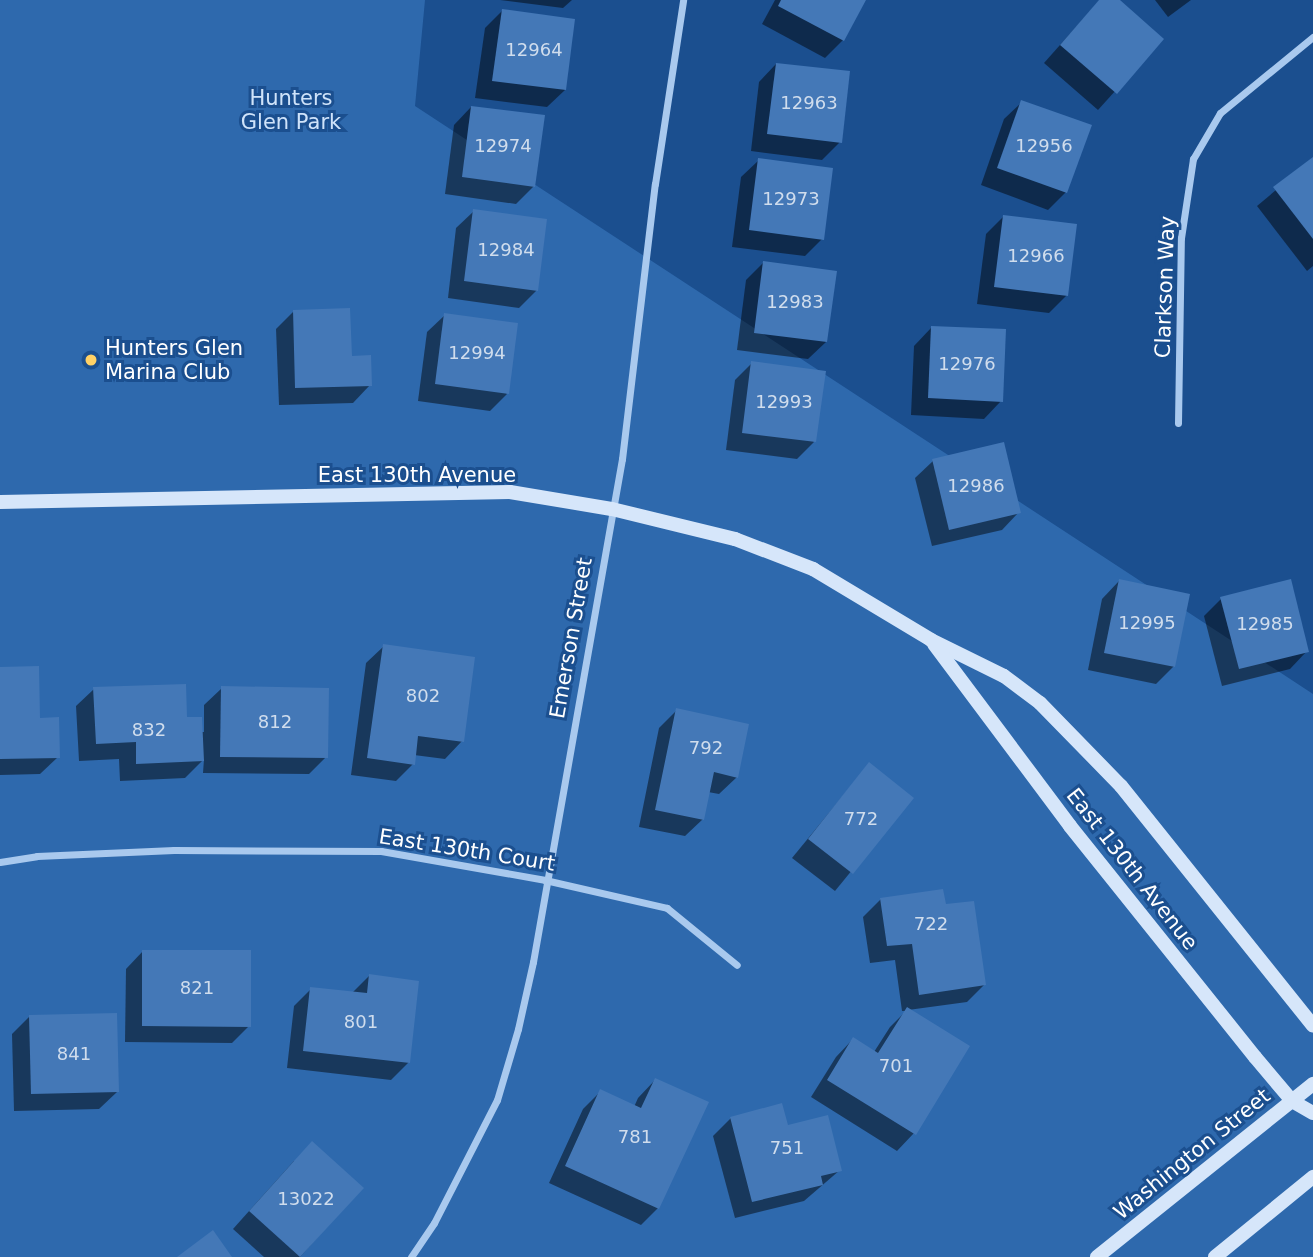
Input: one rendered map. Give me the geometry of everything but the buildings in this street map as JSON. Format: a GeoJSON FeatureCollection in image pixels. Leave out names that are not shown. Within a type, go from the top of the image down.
{"type":"FeatureCollection","features":[{"type":"Feature","properties":{"kind":"street","name":"Emerson Street"},"geometry":{"type":"LineString","coordinates":[[411,1257],[434,1223],[497,1100],[533,962],[545,880],[622,459],[677,24],[683,0]]}},
{"type":"Feature","properties":{"kind":"street","name":"Clarkson Way"},"geometry":{"type":"LineString","coordinates":[[1178,423],[1181,238],[1193,159],[1220,113],[1313,37]]}},
{"type":"Feature","properties":{"kind":"street","name":"East 130th Avenue"},"geometry":{"type":"LineString","coordinates":[[0,502],[510,492],[612,509],[735,539],[813,569],[931,640],[1004,676],[1040,703],[1121,786],[1313,1026]]}},
{"type":"Feature","properties":{"kind":"street","name":"East 130th Avenue"},"geometry":{"type":"LineString","coordinates":[[931,640],[1070,826],[1292,1101],[1313,1113]]}},
{"type":"Feature","properties":{"kind":"street","name":"East 130th Court"},"geometry":{"type":"LineString","coordinates":[[0,862],[37,856],[174,850],[381,851],[545,880],[667,908],[737,965]]}},
{"type":"Feature","properties":{"kind":"street","name":"Washington Street"},"geometry":{"type":"LineString","coordinates":[[1097,1257],[1313,1084]]}},
{"type":"Feature","properties":{"kind":"street"},"geometry":{"type":"LineString","coordinates":[[1215,1257],[1313,1178]]}},
{"type":"Feature","properties":{"kind":"green space","name":"Hunters Glen Park"},"geometry":{"type":"Polygon","coordinates":[[[0,0],[425,0],[415,106],[1313,694],[1313,1257],[0,1257],[0,0]]]}},
{"type":"Feature","properties":{"kind":"place","name":"Hunters Glen Marina Club"},"geometry":{"type":"Point","coordinates":[91,360]}}]}
